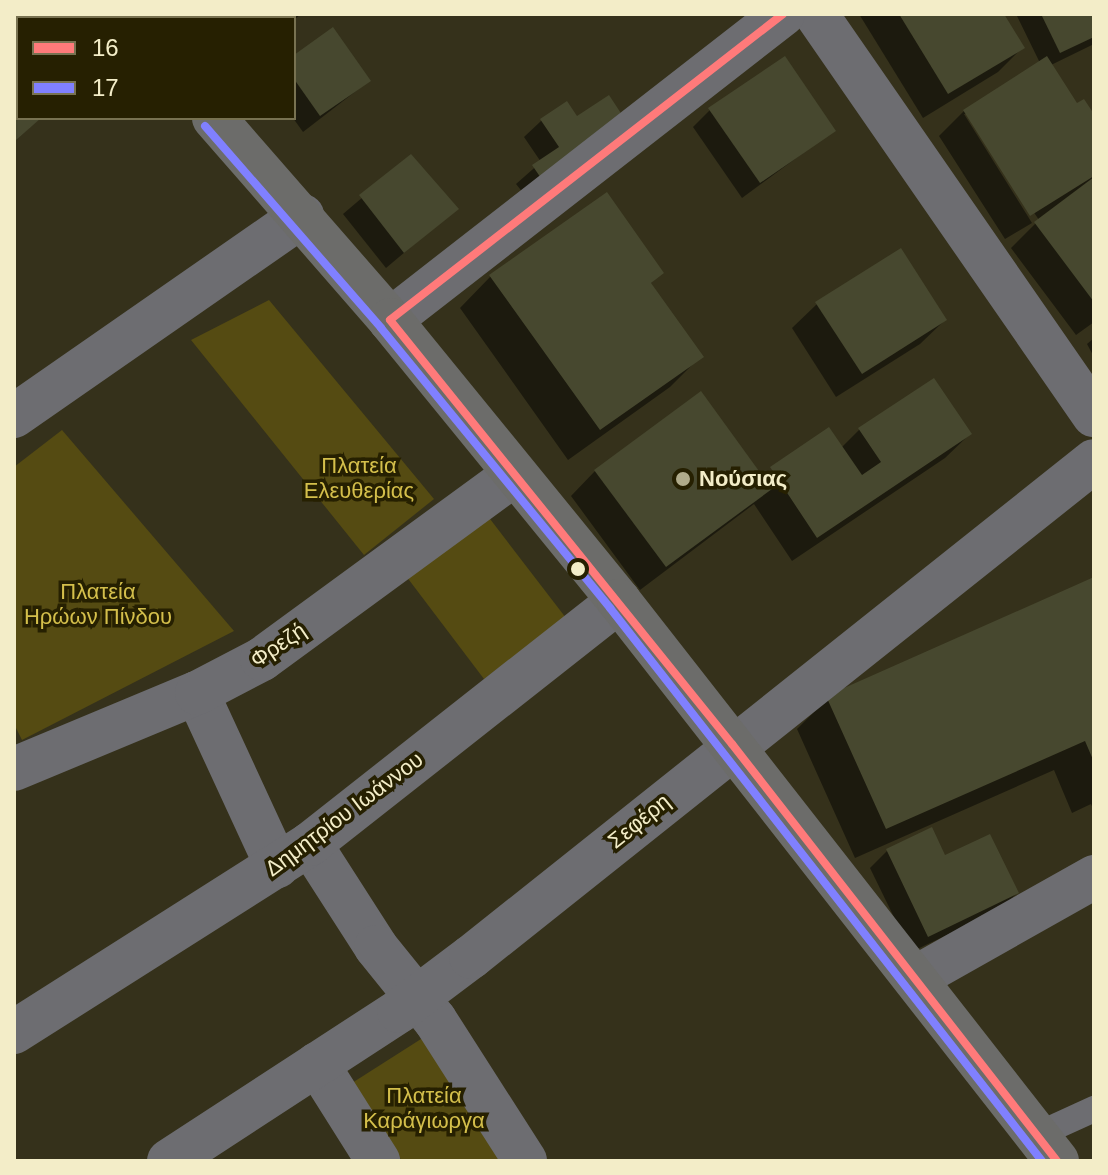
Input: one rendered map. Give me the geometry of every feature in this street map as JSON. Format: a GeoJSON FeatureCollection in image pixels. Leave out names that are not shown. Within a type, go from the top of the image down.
{"type":"FeatureCollection","features":[{"type":"Feature","properties":{"kind":"main road"},"geometry":{"type":"LineString","coordinates":[[216,120],[390,320],[619,601],[1047,1148]]}},
{"type":"Feature","properties":{"kind":"street"},"geometry":{"type":"LineString","coordinates":[[390,320],[783,14]]}},
{"type":"Feature","properties":{"kind":"street"},"geometry":{"type":"LineString","coordinates":[[816,14],[1094,415]]}},
{"type":"Feature","properties":{"kind":"street"},"geometry":{"type":"LineString","coordinates":[[14,416],[302,216]]}},
{"type":"Feature","properties":{"kind":"street","name":"Σεφέρη"},"geometry":{"type":"LineString","coordinates":[[169,1161],[417,997],[732,744],[1094,461]]}},
{"type":"Feature","properties":{"kind":"street","name":"Φρεζή"},"geometry":{"type":"LineString","coordinates":[[14,769],[197,693],[262,659],[515,474]]}},
{"type":"Feature","properties":{"kind":"street","name":"Δημητρίου Ιωάννου"},"geometry":{"type":"LineString","coordinates":[[14,1032],[293,855],[619,601]]}},
{"type":"Feature","properties":{"kind":"street"},"geometry":{"type":"LineString","coordinates":[[197,693],[293,855],[417,997],[525,1161]]}},
{"type":"Feature","properties":{"kind":"street"},"geometry":{"type":"LineString","coordinates":[[915,978],[1094,877]]}},
{"type":"Feature","properties":{"kind":"street"},"geometry":{"type":"LineString","coordinates":[[317,1064],[378,1161]]}},
{"type":"Feature","properties":{"kind":"lane"},"geometry":{"type":"LineString","coordinates":[[1047,1148],[1094,1109]]}},
{"type":"Feature","properties":{"kind":"green space","name":"Πλατεία Ελευθερίας"},"geometry":{"type":"Polygon","coordinates":[[[269,300],[434,499],[364,555],[191,340],[269,300]]]}},
{"type":"Feature","properties":{"kind":"green space","name":"Πλατεία Ηρώων Πίνδου"},"geometry":{"type":"Polygon","coordinates":[[[62,430],[234,631],[22,740],[14,724],[14,467],[62,430]]]}},
{"type":"Feature","properties":{"kind":"green space"},"geometry":{"type":"Polygon","coordinates":[[[487,515],[566,618],[484,679],[406,576],[487,515]]]}},
{"type":"Feature","properties":{"kind":"green space","name":"Πλατεία Καράγιωργα"},"geometry":{"type":"Polygon","coordinates":[[[432,1032],[514,1161],[402,1161],[352,1083],[432,1032]]]}},
{"type":"Feature","properties":{"kind":"building"},"geometry":{"type":"Polygon","coordinates":[[[194,14],[299,14],[296,16],[194,14]]]}},
{"type":"Feature","properties":{"kind":"building"},"geometry":{"type":"Polygon","coordinates":[[[899,14],[1004,14],[1025,48],[948,94],[899,14]]]}},
{"type":"Feature","properties":{"kind":"building"},"geometry":{"type":"Polygon","coordinates":[[[1041,14],[1094,14],[1094,37],[1060,53],[1041,14]]]}},
{"type":"Feature","properties":{"kind":"building"},"geometry":{"type":"Polygon","coordinates":[[[333,27],[371,81],[320,116],[296,82],[296,54],[333,27]]]}},
{"type":"Feature","properties":{"kind":"building"},"geometry":{"type":"Polygon","coordinates":[[[14,48],[16,120],[39,120],[14,142],[14,48]]]}},
{"type":"Feature","properties":{"kind":"building"},"geometry":{"type":"Polygon","coordinates":[[[785,56],[836,131],[760,183],[708,108],[785,56]]]}},
{"type":"Feature","properties":{"kind":"building"},"geometry":{"type":"Polygon","coordinates":[[[1047,56],[1077,103],[1084,99],[1094,114],[1094,176],[1030,216],[963,110],[1047,56]]]}},
{"type":"Feature","properties":{"kind":"building"},"geometry":{"type":"Polygon","coordinates":[[[609,95],[630,127],[545,184],[532,165],[559,147],[540,119],[567,101],[577,116],[609,95]]]}},
{"type":"Feature","properties":{"kind":"building"},"geometry":{"type":"Polygon","coordinates":[[[411,154],[459,209],[404,253],[359,195],[411,154]]]}},
{"type":"Feature","properties":{"kind":"building"},"geometry":{"type":"Polygon","coordinates":[[[1094,177],[1094,302],[1034,222],[1094,177]]]}},
{"type":"Feature","properties":{"kind":"building"},"geometry":{"type":"Polygon","coordinates":[[[607,192],[664,273],[651,283],[704,357],[600,430],[489,275],[607,192]]]}},
{"type":"Feature","properties":{"kind":"building"},"geometry":{"type":"Polygon","coordinates":[[[901,248],[947,320],[862,374],[815,302],[901,248]]]}},
{"type":"Feature","properties":{"kind":"building"},"geometry":{"type":"Polygon","coordinates":[[[934,378],[972,434],[817,538],[770,467],[829,427],[862,475],[881,462],[858,428],[934,378]]]}},
{"type":"Feature","properties":{"kind":"building","name":"Νούσιας"},"geometry":{"type":"Polygon","coordinates":[[[701,391],[772,489],[666,567],[594,470],[701,391]]]}},
{"type":"Feature","properties":{"kind":"building"},"geometry":{"type":"Polygon","coordinates":[[[1094,577],[1094,762],[1085,741],[886,829],[826,696],[1094,577]]]}},
{"type":"Feature","properties":{"kind":"building"},"geometry":{"type":"Polygon","coordinates":[[[932,827],[945,855],[990,834],[1019,893],[928,937],[886,849],[932,827]]]}},
{"type":"Feature","properties":{"kind":"transit line","name":"16"},"geometry":{"type":"LineString","coordinates":[[783,14],[390,320],[732,744],[1057,1161]]}},
{"type":"Feature","properties":{"kind":"transit line","name":"17"},"geometry":{"type":"LineString","coordinates":[[205,126],[381,328],[610,608],[1042,1161]]}},
{"type":"Feature","properties":{"kind":"place","name":"Νούσιας"},"geometry":{"type":"Point","coordinates":[683,479]}}]}
